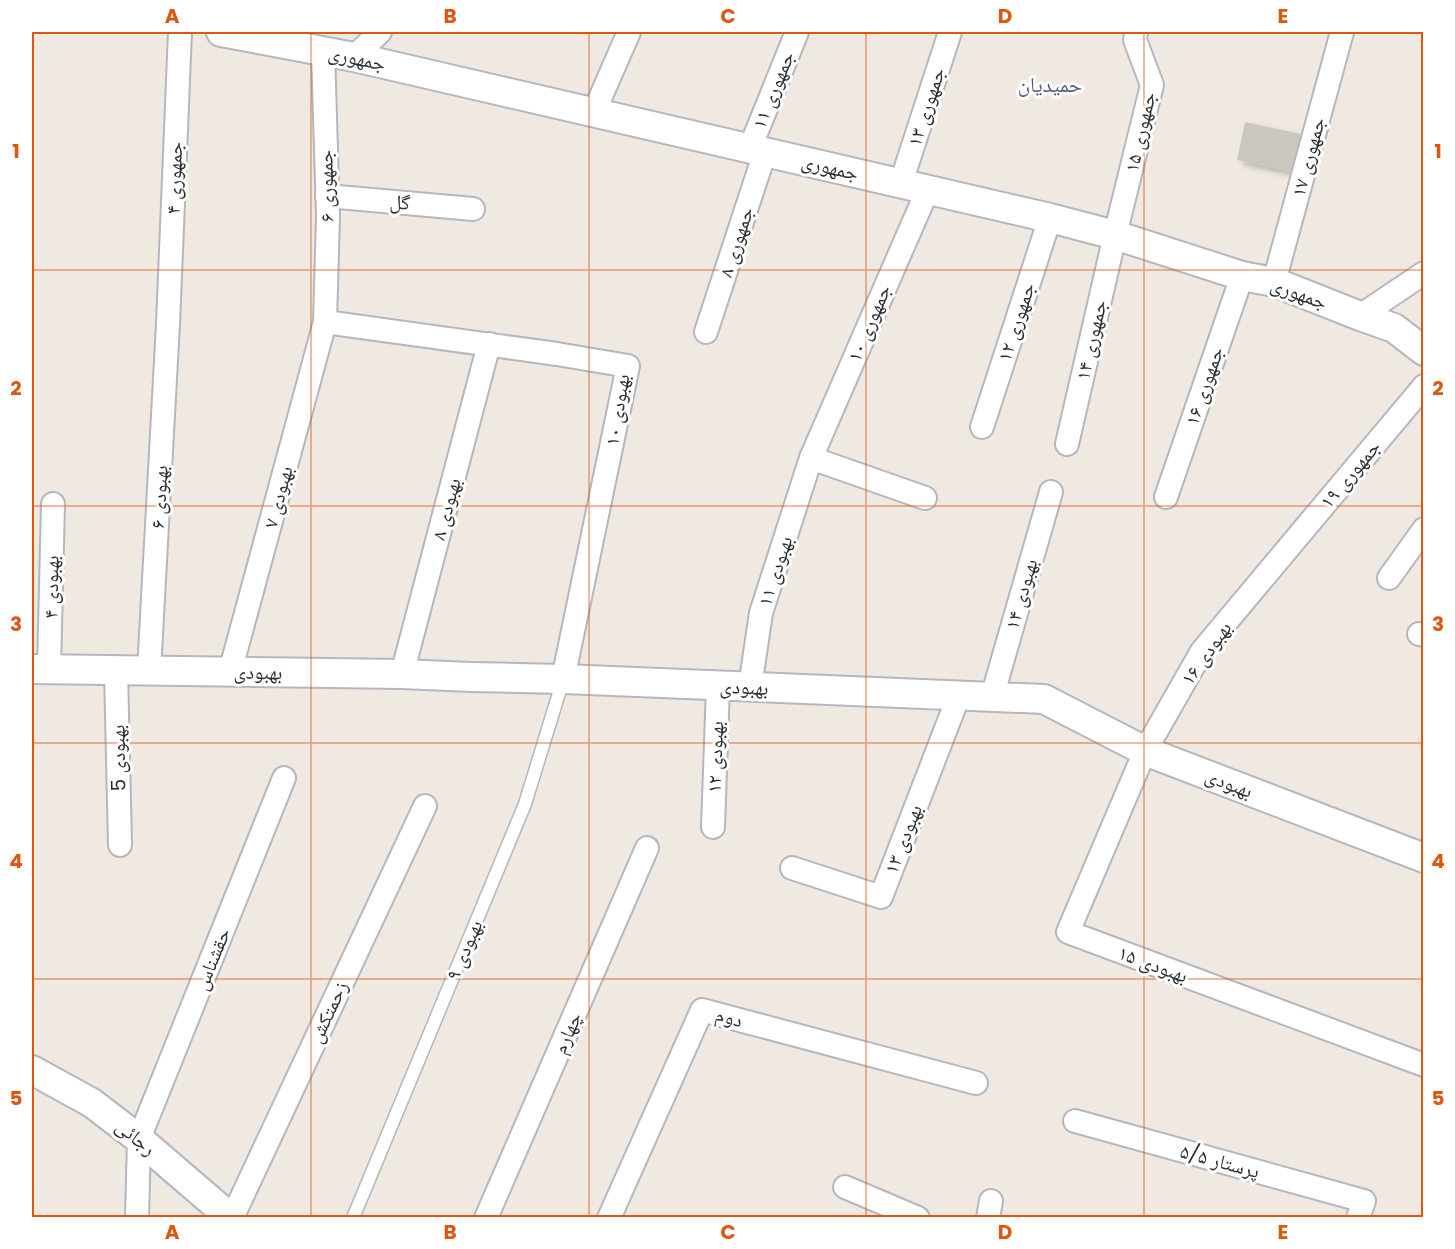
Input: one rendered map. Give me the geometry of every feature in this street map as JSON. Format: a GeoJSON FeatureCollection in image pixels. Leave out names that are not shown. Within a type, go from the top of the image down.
{"type":"FeatureCollection","features":[{"type":"Feature","properties":{"kind":"street","name":"جمهوری ۴"},"geometry":{"type":"LineString","coordinates":[[168,324],[180,32]]}},
{"type":"Feature","properties":{"kind":"street","name":"جمهوری"},"geometry":{"type":"LineString","coordinates":[[221,32],[354,57],[914,186],[1115,235],[1242,276],[1274,282],[1394,328],[1424,351]]}},
{"type":"Feature","properties":{"kind":"street"},"geometry":{"type":"LineString","coordinates":[[354,57],[380,32]]}},
{"type":"Feature","properties":{"kind":"street"},"geometry":{"type":"LineString","coordinates":[[594,112],[629,32]]}},
{"type":"Feature","properties":{"kind":"street","name":"جمهوری ۱۱"},"geometry":{"type":"LineString","coordinates":[[758,150],[797,32]]}},
{"type":"Feature","properties":{"kind":"street","name":"جمهوری ۱۳"},"geometry":{"type":"LineString","coordinates":[[914,186],[950,32]]}},
{"type":"Feature","properties":{"kind":"street","name":"جمهوری ۱۵"},"geometry":{"type":"LineString","coordinates":[[1115,235],[1152,85],[1135,40],[1136,32]]}},
{"type":"Feature","properties":{"kind":"street","name":"جمهوری ۱۷"},"geometry":{"type":"LineString","coordinates":[[1274,282],[1342,32]]}},
{"type":"Feature","properties":{"kind":"street","name":"جمهوری ۶"},"geometry":{"type":"LineString","coordinates":[[323,51],[328,216],[325,322]]}},
{"type":"Feature","properties":{"kind":"street","name":"جمهوری ۸"},"geometry":{"type":"LineString","coordinates":[[706,332],[758,150]]}},
{"type":"Feature","properties":{"kind":"street","name":"جمهوری ۱۰"},"geometry":{"type":"LineString","coordinates":[[811,458],[914,186]]}},
{"type":"Feature","properties":{"kind":"street","name":"گل"},"geometry":{"type":"LineString","coordinates":[[327,196],[473,209]]}},
{"type":"Feature","properties":{"kind":"street","name":"جمهوری ۱۲"},"geometry":{"type":"LineString","coordinates":[[982,427],[1050,218]]}},
{"type":"Feature","properties":{"kind":"street","name":"جمهوری ۱۴"},"geometry":{"type":"LineString","coordinates":[[1067,444],[1115,235]]}},
{"type":"Feature","properties":{"kind":"street"},"geometry":{"type":"LineString","coordinates":[[1360,316],[1424,273]]}},
{"type":"Feature","properties":{"kind":"street","name":"جمهوری ۱۶"},"geometry":{"type":"LineString","coordinates":[[1166,497],[1242,276]]}},
{"type":"Feature","properties":{"kind":"street","name":"بهبودی ۱۰"},"geometry":{"type":"LineString","coordinates":[[325,322],[409,332],[628,366],[563,679]]}},
{"type":"Feature","properties":{"kind":"street","name":"بهبودی ۷"},"geometry":{"type":"LineString","coordinates":[[230,672],[325,322]]}},
{"type":"Feature","properties":{"kind":"street","name":"بهبودی ۶"},"geometry":{"type":"LineString","coordinates":[[150,671],[168,324]]}},
{"type":"Feature","properties":{"kind":"street","name":"بهبودی ۸"},"geometry":{"type":"LineString","coordinates":[[402,674],[489,344]]}},
{"type":"Feature","properties":{"kind":"street","name":"جمهوری ۱۹"},"geometry":{"type":"LineString","coordinates":[[1277,562],[1424,386]]}},
{"type":"Feature","properties":{"kind":"street"},"geometry":{"type":"LineString","coordinates":[[811,458],[925,498]]}},
{"type":"Feature","properties":{"kind":"street","name":"بهبودی ۱۱"},"geometry":{"type":"LineString","coordinates":[[750,687],[761,613],[811,458]]}},
{"type":"Feature","properties":{"kind":"street","name":"بهبودی ۱۴"},"geometry":{"type":"LineString","coordinates":[[992,697],[1051,492]]}},
{"type":"Feature","properties":{"kind":"street","name":"بهبودی ۴"},"geometry":{"type":"LineString","coordinates":[[40,669],[53,504]]}},
{"type":"Feature","properties":{"kind":"street"},"geometry":{"type":"LineString","coordinates":[[1389,578],[1424,529]]}},
{"type":"Feature","properties":{"kind":"street","name":"بهبودی ۱۶"},"geometry":{"type":"LineString","coordinates":[[1145,751],[1202,651],[1277,562]]}},
{"type":"Feature","properties":{"kind":"street","name":"بهبودی"},"geometry":{"type":"LineString","coordinates":[[40,669],[402,674],[1044,699],[1145,751],[1424,858]]}},
{"type":"Feature","properties":{"kind":"street","name":"بهبودی 5"},"geometry":{"type":"LineString","coordinates":[[116,670],[120,845]]}},
{"type":"Feature","properties":{"kind":"street","name":"بهبودی ۱۲"},"geometry":{"type":"LineString","coordinates":[[713,827],[718,686]]}},
{"type":"Feature","properties":{"kind":"street","name":"بهبودی ۱۳"},"geometry":{"type":"LineString","coordinates":[[792,868],[881,897],[959,695]]}},
{"type":"Feature","properties":{"kind":"street","name":"بهبودی ۱۵"},"geometry":{"type":"LineString","coordinates":[[1145,751],[1068,932],[1424,1065]]}},
{"type":"Feature","properties":{"kind":"street","name":"حقشناس"},"geometry":{"type":"LineString","coordinates":[[137,1218],[140,1139],[284,778]]}},
{"type":"Feature","properties":{"kind":"street","name":"زحمتکش"},"geometry":{"type":"LineString","coordinates":[[231,1218],[425,807]]}},
{"type":"Feature","properties":{"kind":"street","name":"چهارم"},"geometry":{"type":"LineString","coordinates":[[486,1218],[647,848]]}},
{"type":"Feature","properties":{"kind":"street","name":"دوم"},"geometry":{"type":"LineString","coordinates":[[609,1218],[702,1010],[976,1083]]}},
{"type":"Feature","properties":{"kind":"street","name":"رجائی"},"geometry":{"type":"LineString","coordinates":[[32,1070],[92,1103],[140,1139],[231,1218]]}},
{"type":"Feature","properties":{"kind":"street","name":"پرستار ۵/۵"},"geometry":{"type":"LineString","coordinates":[[1076,1122],[1361,1209]]}},
{"type":"Feature","properties":{"kind":"street"},"geometry":{"type":"LineString","coordinates":[[845,1187],[918,1218]]}},
{"type":"Feature","properties":{"kind":"lane","name":"بهبودی ۹"},"geometry":{"type":"LineString","coordinates":[[353,1218],[525,804],[563,679]]}},
{"type":"Feature","properties":{"kind":"building"},"geometry":{"type":"Polygon","coordinates":[[[1245,122],[1305,135],[1297,173],[1237,160],[1245,122]]]}},
{"type":"Feature","properties":{"kind":"district","name":"حمیدیان"},"geometry":{"type":"Point","coordinates":[1050,84]}}]}
